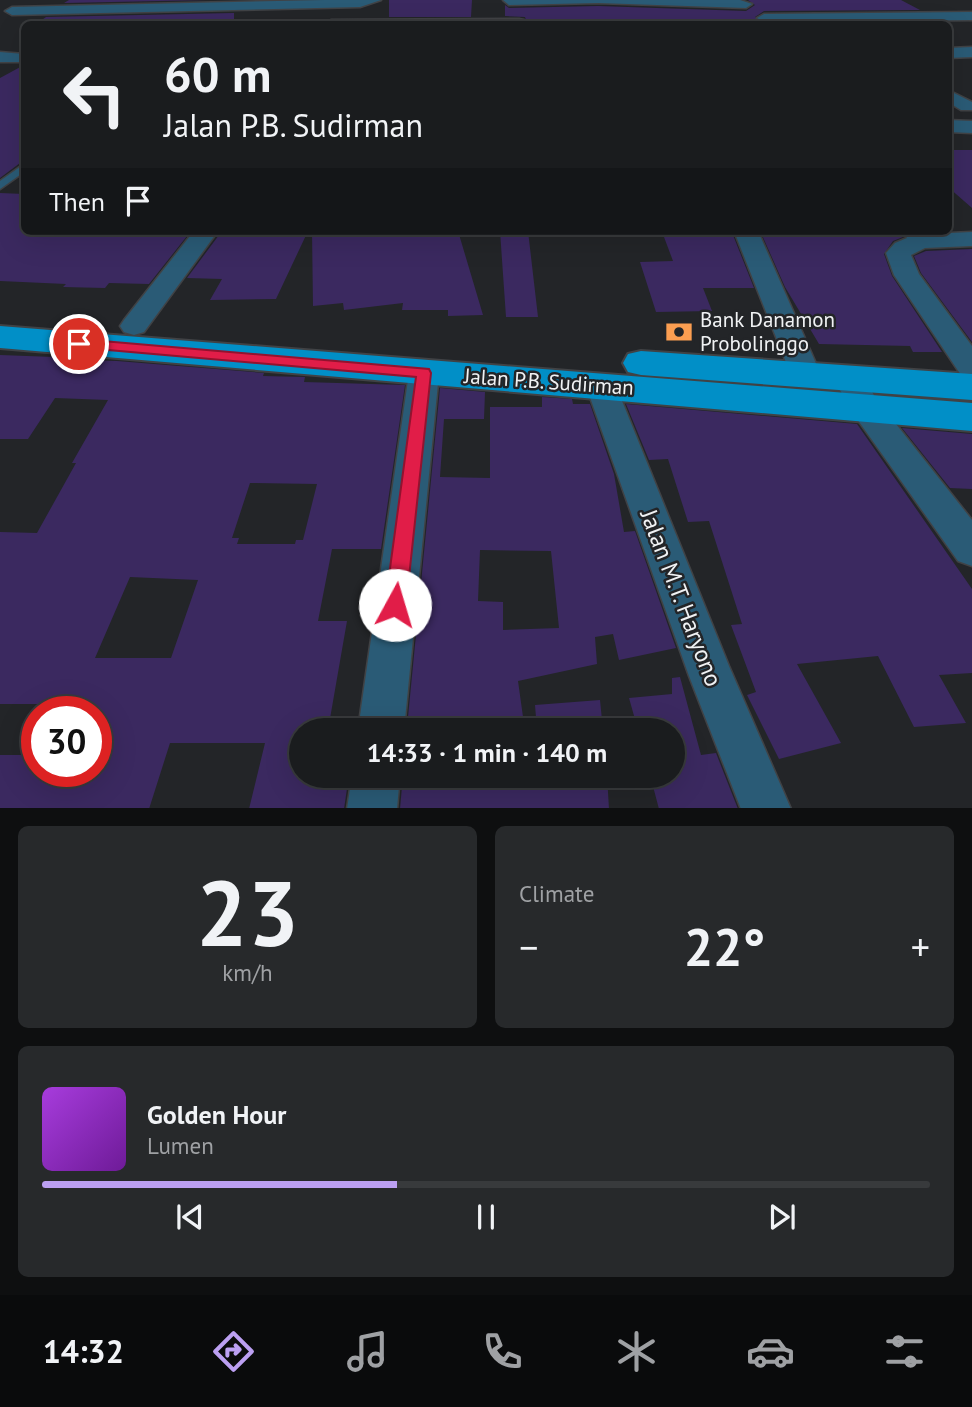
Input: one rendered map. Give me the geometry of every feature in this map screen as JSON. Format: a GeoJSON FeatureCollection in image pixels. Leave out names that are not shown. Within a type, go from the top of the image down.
{"type":"FeatureCollection","features":[{"type":"Feature","properties":{"kind":"main road","name":"Jalan P.B. Sudirman"},"geometry":{"type":"LineString","coordinates":[[0,315],[806,375],[857,393],[972,417]]}},
{"type":"Feature","properties":{"kind":"main road","name":"Jalan P.B. Sudirman"},"geometry":{"type":"LineString","coordinates":[[0,337],[601,386],[857,393],[972,387]]}},
{"type":"Feature","properties":{"kind":"street"},"geometry":{"type":"LineString","coordinates":[[29,0],[12,10],[375,0]]}},
{"type":"Feature","properties":{"kind":"street"},"geometry":{"type":"LineString","coordinates":[[46,11],[64,0]]}},
{"type":"Feature","properties":{"kind":"street"},"geometry":{"type":"LineString","coordinates":[[919,0],[953,15]]}},
{"type":"Feature","properties":{"kind":"street"},"geometry":{"type":"LineString","coordinates":[[518,21],[509,1],[744,2],[767,21],[972,16]]}},
{"type":"Feature","properties":{"kind":"street"},"geometry":{"type":"LineString","coordinates":[[253,21],[267,5]]}},
{"type":"Feature","properties":{"kind":"street"},"geometry":{"type":"LineString","coordinates":[[952,53],[972,52]]}},
{"type":"Feature","properties":{"kind":"street"},"geometry":{"type":"LineString","coordinates":[[0,57],[21,58]]}},
{"type":"Feature","properties":{"kind":"street"},"geometry":{"type":"LineString","coordinates":[[952,97],[967,106]]}},
{"type":"Feature","properties":{"kind":"street"},"geometry":{"type":"LineString","coordinates":[[952,125],[972,127]]}},
{"type":"Feature","properties":{"kind":"street"},"geometry":{"type":"LineString","coordinates":[[134,326],[203,235]]}},
{"type":"Feature","properties":{"kind":"street"},"geometry":{"type":"LineString","coordinates":[[748,235],[806,375]]}},
{"type":"Feature","properties":{"kind":"street"},"geometry":{"type":"LineString","coordinates":[[972,239],[918,236],[898,253],[907,275],[972,368]]}},
{"type":"Feature","properties":{"kind":"street"},"geometry":{"type":"LineString","coordinates":[[382,718],[424,373]]}},
{"type":"Feature","properties":{"kind":"street","name":"Jalan M.T. Haryono"},"geometry":{"type":"LineString","coordinates":[[601,386],[710,676],[766,808]]}},
{"type":"Feature","properties":{"kind":"street"},"geometry":{"type":"LineString","coordinates":[[857,393],[972,549]]}},
{"type":"Feature","properties":{"kind":"street"},"geometry":{"type":"LineString","coordinates":[[372,808],[374,788]]}},
{"type":"Feature","properties":{"kind":"lane"},"geometry":{"type":"LineString","coordinates":[[0,186],[21,169]]}},
{"type":"Feature","properties":{"kind":"building"},"geometry":{"type":"Polygon","coordinates":[[[69,0],[207,0],[64,3],[69,0]]]}},
{"type":"Feature","properties":{"kind":"building"},"geometry":{"type":"Polygon","coordinates":[[[389,0],[472,0],[471,17],[389,17],[389,0]]]}},
{"type":"Feature","properties":{"kind":"building"},"geometry":{"type":"Polygon","coordinates":[[[748,0],[901,0],[920,10],[764,11],[755,17],[760,21],[526,21],[525,17],[505,16],[505,5],[509,8],[598,6],[746,11],[755,5],[748,0]]]}},
{"type":"Feature","properties":{"kind":"building"},"geometry":{"type":"Polygon","coordinates":[[[234,13],[234,21],[40,21],[46,17],[234,13]]]}},
{"type":"Feature","properties":{"kind":"building"},"geometry":{"type":"Polygon","coordinates":[[[21,67],[21,162],[0,178],[0,78],[21,67]]]}},
{"type":"Feature","properties":{"kind":"building"},"geometry":{"type":"Polygon","coordinates":[[[952,150],[972,150],[972,208],[952,190],[952,150]]]}},
{"type":"Feature","properties":{"kind":"building"},"geometry":{"type":"Polygon","coordinates":[[[0,193],[21,194],[21,235],[188,235],[149,284],[109,283],[105,288],[0,281],[0,193]]]}},
{"type":"Feature","properties":{"kind":"building"},"geometry":{"type":"Polygon","coordinates":[[[219,235],[306,235],[276,299],[210,300],[222,279],[187,278],[219,235]]]}},
{"type":"Feature","properties":{"kind":"building"},"geometry":{"type":"Polygon","coordinates":[[[312,235],[459,235],[483,315],[448,316],[448,310],[402,310],[403,303],[344,310],[343,303],[313,306],[312,235]]]}},
{"type":"Feature","properties":{"kind":"building"},"geometry":{"type":"Polygon","coordinates":[[[500,235],[528,235],[538,317],[506,317],[500,235]]]}},
{"type":"Feature","properties":{"kind":"building"},"geometry":{"type":"Polygon","coordinates":[[[733,235],[754,288],[703,288],[712,311],[656,312],[640,262],[673,261],[664,237],[733,235]]]}},
{"type":"Feature","properties":{"kind":"building"},"geometry":{"type":"Polygon","coordinates":[[[762,235],[902,235],[903,237],[893,241],[884,254],[892,276],[942,352],[913,352],[910,346],[819,344],[785,287],[762,235]]]}},
{"type":"Feature","properties":{"kind":"building"},"geometry":{"type":"Polygon","coordinates":[[[972,249],[972,342],[921,273],[914,256],[926,251],[972,249]]]}},
{"type":"Feature","properties":{"kind":"building"},"geometry":{"type":"Polygon","coordinates":[[[0,355],[87,358],[85,360],[264,373],[263,376],[305,377],[304,382],[405,385],[381,549],[332,549],[318,621],[347,621],[330,718],[289,718],[289,788],[347,788],[344,808],[249,808],[265,743],[170,743],[149,808],[0,808],[0,755],[21,755],[21,787],[112,787],[112,696],[21,696],[21,704],[0,704],[0,532],[37,533],[108,400],[55,398],[28,439],[0,439],[0,355]],[[250,483],[232,538],[239,538],[237,544],[295,544],[296,540],[303,540],[317,484],[250,483]],[[130,577],[95,658],[171,658],[198,580],[130,577]]]}},
{"type":"Feature","properties":{"kind":"building"},"geometry":{"type":"Polygon","coordinates":[[[440,388],[485,392],[484,419],[444,419],[440,477],[490,478],[490,407],[542,407],[542,397],[572,399],[573,404],[590,404],[614,474],[624,532],[635,531],[676,648],[619,660],[613,634],[595,637],[597,664],[518,681],[523,718],[408,717],[440,388]],[[480,550],[478,601],[503,602],[503,630],[559,628],[551,551],[480,550]]]}},
{"type":"Feature","properties":{"kind":"building"},"geometry":{"type":"Polygon","coordinates":[[[626,404],[857,424],[972,589],[972,673],[939,675],[966,723],[914,727],[878,656],[797,664],[841,743],[779,759],[747,695],[756,692],[731,625],[742,624],[709,521],[688,522],[668,459],[649,460],[626,404]]]}},
{"type":"Feature","properties":{"kind":"building"},"geometry":{"type":"Polygon","coordinates":[[[902,428],[972,434],[972,489],[950,488],[902,428]]]}},
{"type":"Feature","properties":{"kind":"building"},"geometry":{"type":"Polygon","coordinates":[[[680,677],[701,755],[716,753],[738,808],[659,808],[653,788],[685,788],[685,718],[635,718],[629,698],[672,694],[672,678],[680,677]]]}},
{"type":"Feature","properties":{"kind":"building"},"geometry":{"type":"Polygon","coordinates":[[[600,700],[602,718],[536,718],[535,705],[600,700]]]}},
{"type":"Feature","properties":{"kind":"building"},"geometry":{"type":"Polygon","coordinates":[[[402,788],[608,788],[609,808],[400,808],[402,788]]]}},
{"type":"Feature","properties":{"kind":"place","name":"Bank Danamon Probolinggo"},"geometry":{"type":"Point","coordinates":[679,332]}},
{"type":"Feature","properties":{"kind":"route"},"geometry":{"type":"LineString","coordinates":[[79,344],[424,373],[395,605]]}}]}
